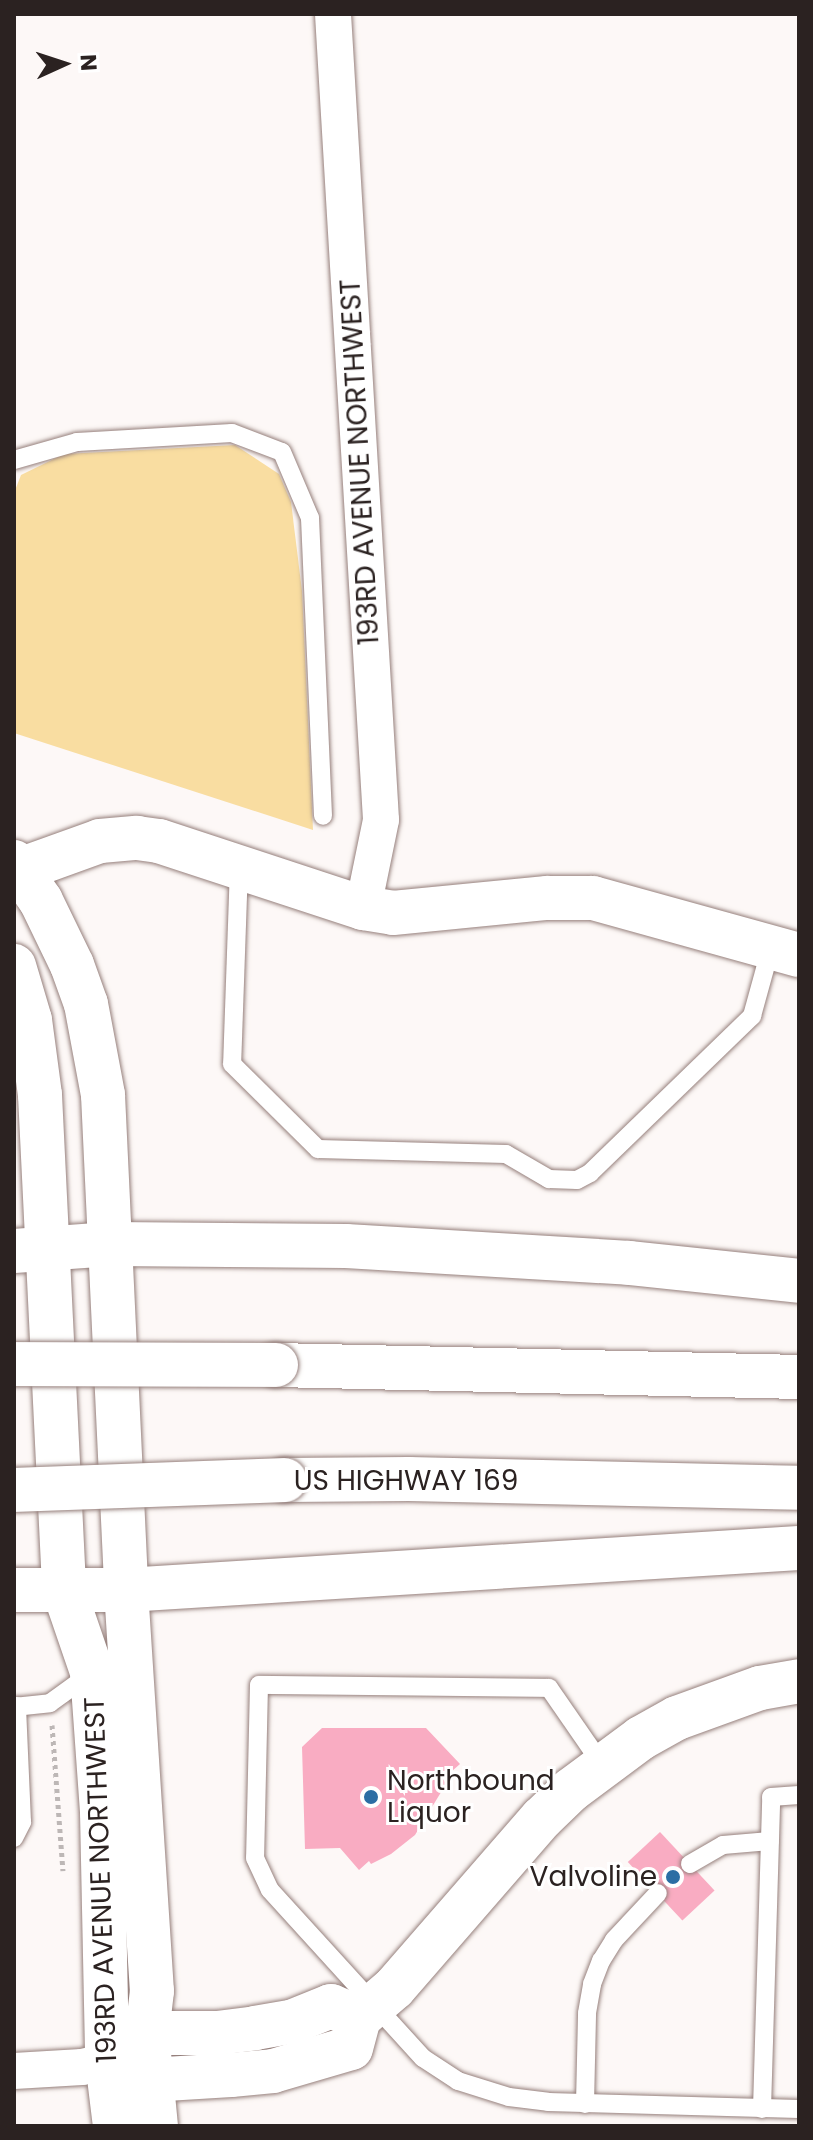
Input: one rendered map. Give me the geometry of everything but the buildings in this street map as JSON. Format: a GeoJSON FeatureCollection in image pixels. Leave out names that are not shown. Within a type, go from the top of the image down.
{"type":"FeatureCollection","features":[{"type":"Feature","properties":{"kind":"main road"},"geometry":{"type":"LineString","coordinates":[[16,868],[120,838],[159,841],[363,908],[393,913],[547,898],[593,898],[785,951]]}},
{"type":"Feature","properties":{"kind":"main road","name":"193RD AVENUE NORTHWEST"},"geometry":{"type":"LineString","coordinates":[[16,868],[57,932],[86,1004],[103,1095],[126,1590],[152,1991],[147,2033],[149,2080],[156,2126]]}},
{"type":"Feature","properties":{"kind":"main road","name":"193RD AVENUE NORTHWEST"},"geometry":{"type":"LineString","coordinates":[[14,966],[37,1058],[30,1249],[33,1358],[64,1590],[92,1672],[102,1812],[107,2061],[115,2126]]}},
{"type":"Feature","properties":{"kind":"main road"},"geometry":{"type":"LineString","coordinates":[[30,1249],[111,1244],[362,1247],[629,1263],[799,1281]]}},
{"type":"Feature","properties":{"kind":"main road"},"geometry":{"type":"LineString","coordinates":[[33,1358],[799,1377]]}},
{"type":"Feature","properties":{"kind":"main road","name":"US HIGHWAY 169"},"geometry":{"type":"LineString","coordinates":[[14,1490],[285,1480],[409,1479],[799,1488]]}},
{"type":"Feature","properties":{"kind":"main road"},"geometry":{"type":"LineString","coordinates":[[14,1590],[126,1590],[799,1548]]}},
{"type":"Feature","properties":{"kind":"main road"},"geometry":{"type":"LineString","coordinates":[[107,2061],[149,2080],[273,2071],[351,2048],[368,2012],[542,1818],[603,1766],[677,1718],[760,1688],[799,1681]]}},
{"type":"Feature","properties":{"kind":"main road"},"geometry":{"type":"LineString","coordinates":[[107,2061],[147,2033],[217,2033],[255,2028],[294,2021],[331,2006],[368,2012]]}},
{"type":"Feature","properties":{"kind":"street","name":"193RD AVENUE NORTHWEST"},"geometry":{"type":"LineString","coordinates":[[333,14],[381,820],[363,908]]}},
{"type":"Feature","properties":{"kind":"street"},"geometry":{"type":"LineString","coordinates":[[14,2071],[82,2067],[107,2061]]}},
{"type":"Feature","properties":{"kind":"lane"},"geometry":{"type":"LineString","coordinates":[[14,460],[77,442],[232,433],[282,452],[310,518],[323,816]]}},
{"type":"Feature","properties":{"kind":"lane"},"geometry":{"type":"LineString","coordinates":[[239,867],[232,1064],[318,1149],[506,1154],[549,1179],[577,1180],[590,1173],[752,1016],[785,951]]}},
{"type":"Feature","properties":{"kind":"lane"},"geometry":{"type":"LineString","coordinates":[[14,1838],[22,1822],[15,1707],[50,1703],[92,1672]]}},
{"type":"Feature","properties":{"kind":"lane"},"geometry":{"type":"LineString","coordinates":[[603,1766],[549,1688],[259,1685],[255,1858],[270,1890],[368,2012],[423,2058],[458,2081],[509,2097],[585,2104],[799,2109]]}},
{"type":"Feature","properties":{"kind":"lane"},"geometry":{"type":"LineString","coordinates":[[762,2109],[771,1797],[799,1795]]}},
{"type":"Feature","properties":{"kind":"lane"},"geometry":{"type":"LineString","coordinates":[[690,1864],[723,1845],[770,1841]]}},
{"type":"Feature","properties":{"kind":"lane"},"geometry":{"type":"LineString","coordinates":[[585,2104],[587,2013],[592,1984],[614,1940],[658,1893]]}},
{"type":"Feature","properties":{"kind":"shaded area"},"geometry":{"type":"Polygon","coordinates":[[[235,445],[279,474],[291,502],[302,591],[313,830],[14,733],[14,493],[21,475],[64,454],[235,445]]]}},
{"type":"Feature","properties":{"kind":"place","name":"Northbound Liquor"},"geometry":{"type":"Point","coordinates":[371,1797]}},
{"type":"Feature","properties":{"kind":"place","name":"Valvoline"},"geometry":{"type":"Point","coordinates":[673,1877]}}]}
